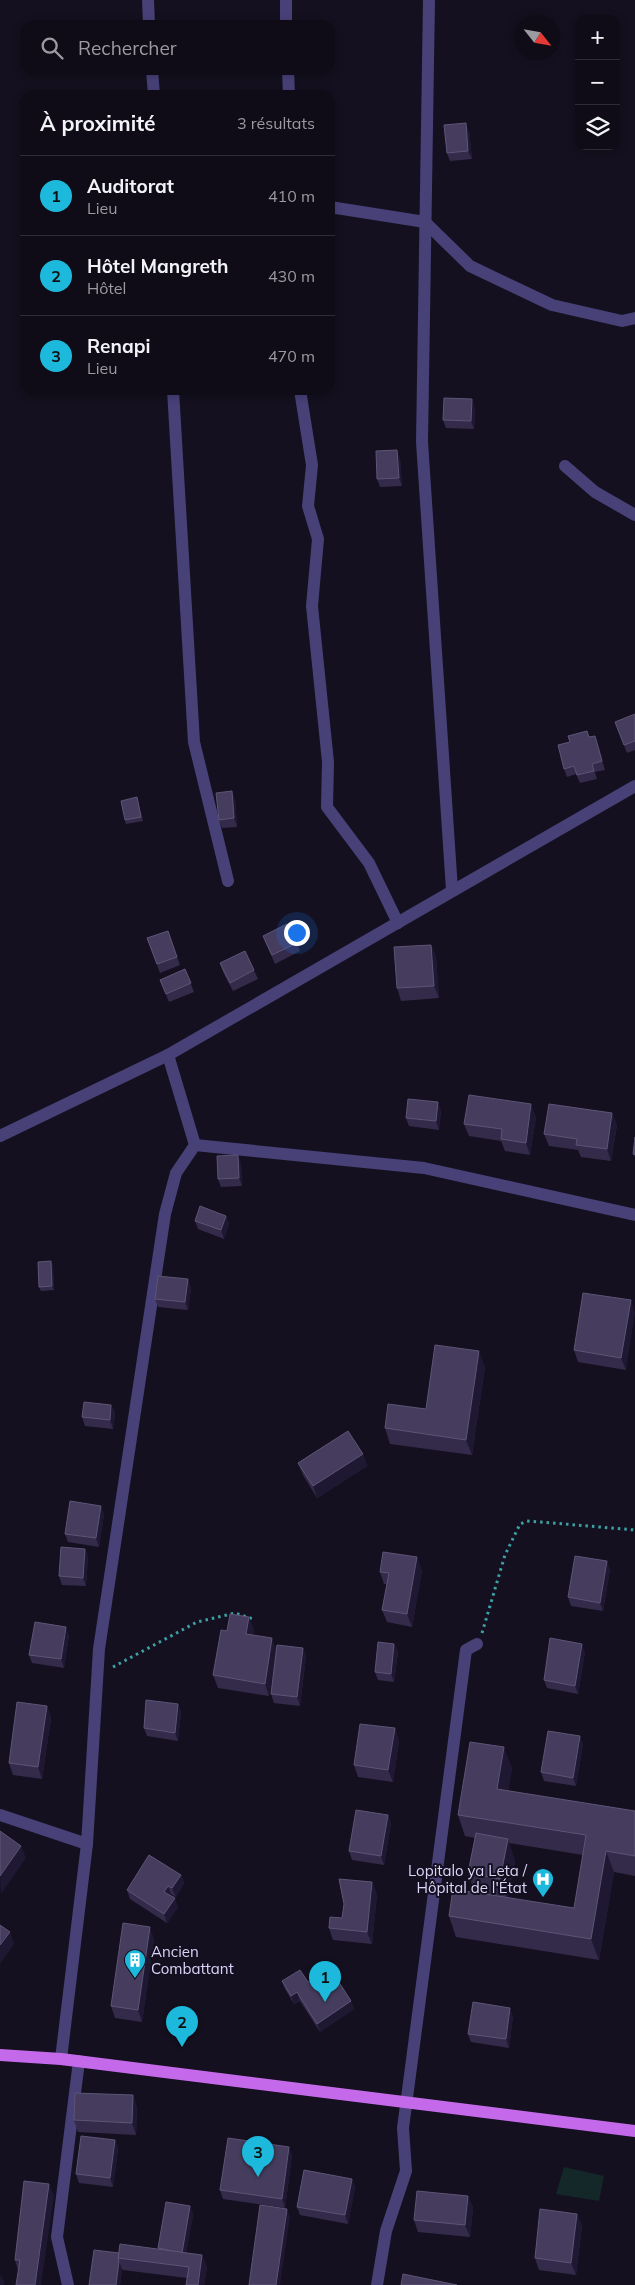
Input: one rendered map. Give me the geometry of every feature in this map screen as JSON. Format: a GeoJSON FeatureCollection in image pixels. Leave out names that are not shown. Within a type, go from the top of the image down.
{"type":"FeatureCollection","features":[{"type":"Feature","properties":{"kind":"main road"},"geometry":{"type":"LineString","coordinates":[[0,2055],[61,2058],[635,2131]]}},
{"type":"Feature","properties":{"kind":"street"},"geometry":{"type":"LineString","coordinates":[[148,0],[149,20]]}},
{"type":"Feature","properties":{"kind":"street"},"geometry":{"type":"LineString","coordinates":[[286,0],[286,20]]}},
{"type":"Feature","properties":{"kind":"street"},"geometry":{"type":"LineString","coordinates":[[429,0],[422,442],[452,890]]}},
{"type":"Feature","properties":{"kind":"street"},"geometry":{"type":"LineString","coordinates":[[152,75],[154,90]]}},
{"type":"Feature","properties":{"kind":"street"},"geometry":{"type":"LineString","coordinates":[[288,75],[288,90]]}},
{"type":"Feature","properties":{"kind":"street"},"geometry":{"type":"LineString","coordinates":[[335,208],[425,222],[470,266],[552,305],[622,321],[635,318]]}},
{"type":"Feature","properties":{"kind":"street"},"geometry":{"type":"LineString","coordinates":[[173,395],[194,742],[228,882]]}},
{"type":"Feature","properties":{"kind":"street"},"geometry":{"type":"LineString","coordinates":[[301,395],[312,465],[308,506],[318,539],[312,606],[328,762],[327,806],[369,863],[398,923]]}},
{"type":"Feature","properties":{"kind":"street"},"geometry":{"type":"LineString","coordinates":[[565,466],[595,492],[635,515]]}},
{"type":"Feature","properties":{"kind":"street"},"geometry":{"type":"LineString","coordinates":[[0,1136],[168,1055],[635,786]]}},
{"type":"Feature","properties":{"kind":"street"},"geometry":{"type":"LineString","coordinates":[[168,1055],[196,1145]]}},
{"type":"Feature","properties":{"kind":"street"},"geometry":{"type":"LineString","coordinates":[[196,1145],[424,1168],[635,1215]]}},
{"type":"Feature","properties":{"kind":"street"},"geometry":{"type":"LineString","coordinates":[[61,2058],[87,1844],[97,1667],[165,1214],[176,1173],[196,1145]]}},
{"type":"Feature","properties":{"kind":"street"},"geometry":{"type":"LineString","coordinates":[[377,2285],[386,2231],[406,2171],[403,2128],[408,2103],[466,1650],[477,1644]]}},
{"type":"Feature","properties":{"kind":"street"},"geometry":{"type":"LineString","coordinates":[[0,1815],[87,1844]]}},
{"type":"Feature","properties":{"kind":"street"},"geometry":{"type":"LineString","coordinates":[[68,2285],[57,2237],[79,2061]]}},
{"type":"Feature","properties":{"kind":"path"},"geometry":{"type":"LineString","coordinates":[[477,1644],[485,1627],[509,1544],[520,1524],[527,1521],[635,1530]]}},
{"type":"Feature","properties":{"kind":"path"},"geometry":{"type":"LineString","coordinates":[[97,1667],[116,1666],[197,1622],[235,1613],[253,1620]]}},
{"type":"Feature","properties":{"kind":"green space"},"geometry":{"type":"Polygon","coordinates":[[[564,2167],[604,2176],[599,2201],[556,2194],[564,2167]]]}},
{"type":"Feature","properties":{"kind":"building"},"geometry":{"type":"Polygon","coordinates":[[[466,123],[468,151],[447,153],[444,125],[466,123]]]}},
{"type":"Feature","properties":{"kind":"building"},"geometry":{"type":"Polygon","coordinates":[[[444,398],[472,399],[471,421],[443,420],[444,398]]]}},
{"type":"Feature","properties":{"kind":"building"},"geometry":{"type":"Polygon","coordinates":[[[397,450],[399,478],[377,479],[376,451],[397,450]]]}},
{"type":"Feature","properties":{"kind":"building"},"geometry":{"type":"Polygon","coordinates":[[[635,714],[635,741],[624,745],[615,722],[635,714]]]}},
{"type":"Feature","properties":{"kind":"building"},"geometry":{"type":"Polygon","coordinates":[[[587,731],[589,737],[595,736],[602,761],[592,764],[594,771],[577,775],[574,766],[564,769],[558,745],[570,742],[568,736],[587,731]]]}},
{"type":"Feature","properties":{"kind":"building"},"geometry":{"type":"Polygon","coordinates":[[[232,791],[234,818],[219,820],[216,793],[232,791]]]}},
{"type":"Feature","properties":{"kind":"building"},"geometry":{"type":"Polygon","coordinates":[[[137,797],[141,817],[125,820],[121,801],[137,797]]]}},
{"type":"Feature","properties":{"kind":"building"},"geometry":{"type":"Polygon","coordinates":[[[287,924],[297,943],[272,955],[263,936],[287,924]]]}},
{"type":"Feature","properties":{"kind":"building"},"geometry":{"type":"Polygon","coordinates":[[[168,931],[177,957],[157,964],[147,938],[168,931]]]}},
{"type":"Feature","properties":{"kind":"building"},"geometry":{"type":"Polygon","coordinates":[[[431,945],[434,986],[397,988],[394,947],[431,945]]]}},
{"type":"Feature","properties":{"kind":"building"},"geometry":{"type":"Polygon","coordinates":[[[245,951],[254,970],[230,983],[220,963],[245,951]]]}},
{"type":"Feature","properties":{"kind":"building"},"geometry":{"type":"Polygon","coordinates":[[[185,969],[191,983],[166,994],[160,980],[185,969]]]}},
{"type":"Feature","properties":{"kind":"building"},"geometry":{"type":"Polygon","coordinates":[[[469,1095],[531,1104],[526,1143],[501,1139],[502,1129],[464,1124],[469,1095]]]}},
{"type":"Feature","properties":{"kind":"building"},"geometry":{"type":"Polygon","coordinates":[[[408,1099],[438,1102],[436,1121],[406,1118],[408,1099]]]}},
{"type":"Feature","properties":{"kind":"building"},"geometry":{"type":"Polygon","coordinates":[[[549,1104],[612,1113],[607,1149],[576,1145],[577,1139],[544,1134],[549,1104]]]}},
{"type":"Feature","properties":{"kind":"building"},"geometry":{"type":"Polygon","coordinates":[[[635,1137],[635,1155],[633,1154],[635,1137]]]}},
{"type":"Feature","properties":{"kind":"building"},"geometry":{"type":"Polygon","coordinates":[[[238,1155],[239,1178],[218,1179],[217,1156],[238,1155]]]}},
{"type":"Feature","properties":{"kind":"building"},"geometry":{"type":"Polygon","coordinates":[[[200,1206],[226,1216],[221,1230],[195,1221],[200,1206]]]}},
{"type":"Feature","properties":{"kind":"building"},"geometry":{"type":"Polygon","coordinates":[[[51,1261],[52,1286],[39,1287],[38,1262],[51,1261]]]}},
{"type":"Feature","properties":{"kind":"building"},"geometry":{"type":"Polygon","coordinates":[[[158,1276],[188,1279],[185,1302],[155,1299],[158,1276]]]}},
{"type":"Feature","properties":{"kind":"building"},"geometry":{"type":"Polygon","coordinates":[[[583,1293],[631,1300],[621,1358],[574,1350],[583,1293]]]}},
{"type":"Feature","properties":{"kind":"building"},"geometry":{"type":"Polygon","coordinates":[[[435,1345],[479,1351],[466,1440],[385,1428],[388,1404],[426,1409],[435,1345]]]}},
{"type":"Feature","properties":{"kind":"building"},"geometry":{"type":"Polygon","coordinates":[[[84,1402],[111,1405],[110,1420],[82,1417],[84,1402]]]}},
{"type":"Feature","properties":{"kind":"building"},"geometry":{"type":"Polygon","coordinates":[[[348,1431],[363,1454],[313,1486],[298,1463],[348,1431]]]}},
{"type":"Feature","properties":{"kind":"building"},"geometry":{"type":"Polygon","coordinates":[[[70,1501],[101,1506],[96,1538],[65,1534],[70,1501]]]}},
{"type":"Feature","properties":{"kind":"building"},"geometry":{"type":"Polygon","coordinates":[[[61,1547],[85,1549],[83,1578],[59,1576],[61,1547]]]}},
{"type":"Feature","properties":{"kind":"building"},"geometry":{"type":"Polygon","coordinates":[[[383,1552],[417,1557],[407,1614],[382,1610],[389,1573],[380,1572],[383,1552]]]}},
{"type":"Feature","properties":{"kind":"building"},"geometry":{"type":"Polygon","coordinates":[[[575,1556],[607,1561],[600,1603],[568,1597],[575,1556]]]}},
{"type":"Feature","properties":{"kind":"building"},"geometry":{"type":"Polygon","coordinates":[[[230,1614],[249,1617],[246,1634],[272,1638],[265,1684],[213,1675],[221,1630],[227,1631],[230,1614]]]}},
{"type":"Feature","properties":{"kind":"building"},"geometry":{"type":"Polygon","coordinates":[[[35,1622],[66,1627],[61,1659],[29,1655],[35,1622]]]}},
{"type":"Feature","properties":{"kind":"building"},"geometry":{"type":"Polygon","coordinates":[[[550,1638],[582,1644],[575,1686],[544,1680],[550,1638]]]}},
{"type":"Feature","properties":{"kind":"building"},"geometry":{"type":"Polygon","coordinates":[[[378,1642],[394,1644],[391,1674],[375,1672],[378,1642]]]}},
{"type":"Feature","properties":{"kind":"building"},"geometry":{"type":"Polygon","coordinates":[[[277,1645],[303,1648],[297,1697],[271,1694],[277,1645]]]}},
{"type":"Feature","properties":{"kind":"building"},"geometry":{"type":"Polygon","coordinates":[[[146,1700],[178,1704],[175,1733],[144,1728],[146,1700]]]}},
{"type":"Feature","properties":{"kind":"building"},"geometry":{"type":"Polygon","coordinates":[[[17,1702],[47,1706],[38,1767],[9,1763],[17,1702]]]}},
{"type":"Feature","properties":{"kind":"building"},"geometry":{"type":"Polygon","coordinates":[[[360,1724],[395,1728],[388,1770],[354,1765],[360,1724]]]}},
{"type":"Feature","properties":{"kind":"building"},"geometry":{"type":"Polygon","coordinates":[[[548,1731],[580,1736],[573,1778],[541,1772],[548,1731]]]}},
{"type":"Feature","properties":{"kind":"building"},"geometry":{"type":"Polygon","coordinates":[[[470,1742],[504,1747],[497,1789],[635,1811],[635,1856],[606,1851],[591,1939],[449,1916],[453,1889],[574,1908],[586,1835],[458,1815],[470,1742]]]}},
{"type":"Feature","properties":{"kind":"building"},"geometry":{"type":"Polygon","coordinates":[[[356,1810],[388,1815],[381,1856],[349,1851],[356,1810]]]}},
{"type":"Feature","properties":{"kind":"building"},"geometry":{"type":"Polygon","coordinates":[[[0,1831],[21,1846],[0,1876],[0,1831]]]}},
{"type":"Feature","properties":{"kind":"building"},"geometry":{"type":"Polygon","coordinates":[[[476,1833],[508,1839],[500,1879],[468,1873],[476,1833]]]}},
{"type":"Feature","properties":{"kind":"building"},"geometry":{"type":"Polygon","coordinates":[[[149,1855],[181,1875],[172,1888],[168,1886],[164,1892],[175,1898],[164,1914],[127,1890],[149,1855]]]}},
{"type":"Feature","properties":{"kind":"building"},"geometry":{"type":"Polygon","coordinates":[[[339,1879],[372,1882],[367,1932],[329,1928],[330,1917],[342,1918],[344,1904],[339,1879]]]}},
{"type":"Feature","properties":{"kind":"building","name":"Ancien Combattant"},"geometry":{"type":"Polygon","coordinates":[[[123,1923],[150,1927],[138,2010],[111,2006],[123,1923]]]}},
{"type":"Feature","properties":{"kind":"building"},"geometry":{"type":"Polygon","coordinates":[[[0,1925],[10,1932],[0,1945],[0,1925]]]}},
{"type":"Feature","properties":{"kind":"building"},"geometry":{"type":"Polygon","coordinates":[[[330,1968],[351,2001],[317,2024],[297,1992],[291,1996],[282,1981],[300,1970],[308,1982],[330,1968]]]}},
{"type":"Feature","properties":{"kind":"building"},"geometry":{"type":"Polygon","coordinates":[[[473,2002],[510,2008],[506,2039],[468,2034],[473,2002]]]}},
{"type":"Feature","properties":{"kind":"building"},"geometry":{"type":"Polygon","coordinates":[[[75,2093],[133,2095],[132,2123],[74,2120],[75,2093]]]}},
{"type":"Feature","properties":{"kind":"building"},"geometry":{"type":"Polygon","coordinates":[[[81,2136],[115,2140],[110,2178],[76,2174],[81,2136]]]}},
{"type":"Feature","properties":{"kind":"building"},"geometry":{"type":"Polygon","coordinates":[[[228,2138],[289,2147],[282,2199],[220,2190],[228,2138]]]}},
{"type":"Feature","properties":{"kind":"building"},"geometry":{"type":"Polygon","coordinates":[[[304,2170],[352,2179],[345,2215],[297,2207],[304,2170]]]}},
{"type":"Feature","properties":{"kind":"building"},"geometry":{"type":"Polygon","coordinates":[[[24,2181],[49,2184],[35,2285],[16,2285],[20,2260],[15,2260],[24,2181]]]}},
{"type":"Feature","properties":{"kind":"building"},"geometry":{"type":"Polygon","coordinates":[[[417,2191],[468,2196],[465,2225],[414,2220],[417,2191]]]}},
{"type":"Feature","properties":{"kind":"building"},"geometry":{"type":"Polygon","coordinates":[[[166,2202],[190,2206],[182,2253],[158,2248],[166,2202]]]}},
{"type":"Feature","properties":{"kind":"building"},"geometry":{"type":"Polygon","coordinates":[[[260,2205],[287,2209],[276,2285],[249,2285],[260,2205]]]}},
{"type":"Feature","properties":{"kind":"building"},"geometry":{"type":"Polygon","coordinates":[[[540,2209],[577,2214],[571,2263],[535,2258],[540,2209]]]}},
{"type":"Feature","properties":{"kind":"building"},"geometry":{"type":"Polygon","coordinates":[[[120,2244],[202,2255],[198,2285],[186,2285],[189,2267],[118,2258],[120,2244]]]}},
{"type":"Feature","properties":{"kind":"building"},"geometry":{"type":"Polygon","coordinates":[[[94,2250],[119,2253],[116,2285],[89,2285],[94,2250]]]}},
{"type":"Feature","properties":{"kind":"building"},"geometry":{"type":"Polygon","coordinates":[[[403,2274],[457,2285],[401,2285],[403,2274]]]}},
{"type":"Feature","properties":{"kind":"place","name":"Lopitalo ya Leta / Hôpital de l'État"},"geometry":{"type":"Point","coordinates":[543,1898]}},
{"type":"Feature","properties":{"kind":"place","name":"Ancien Combattant"},"geometry":{"type":"Point","coordinates":[135,1979]}},
{"type":"Feature","properties":{"kind":"place","name":"Auditorat"},"geometry":{"type":"Point","coordinates":[325,2002]}},
{"type":"Feature","properties":{"kind":"place","name":"Hôtel Mangreth"},"geometry":{"type":"Point","coordinates":[182,2047]}},
{"type":"Feature","properties":{"kind":"place","name":"Renapi"},"geometry":{"type":"Point","coordinates":[258,2177]}}]}
